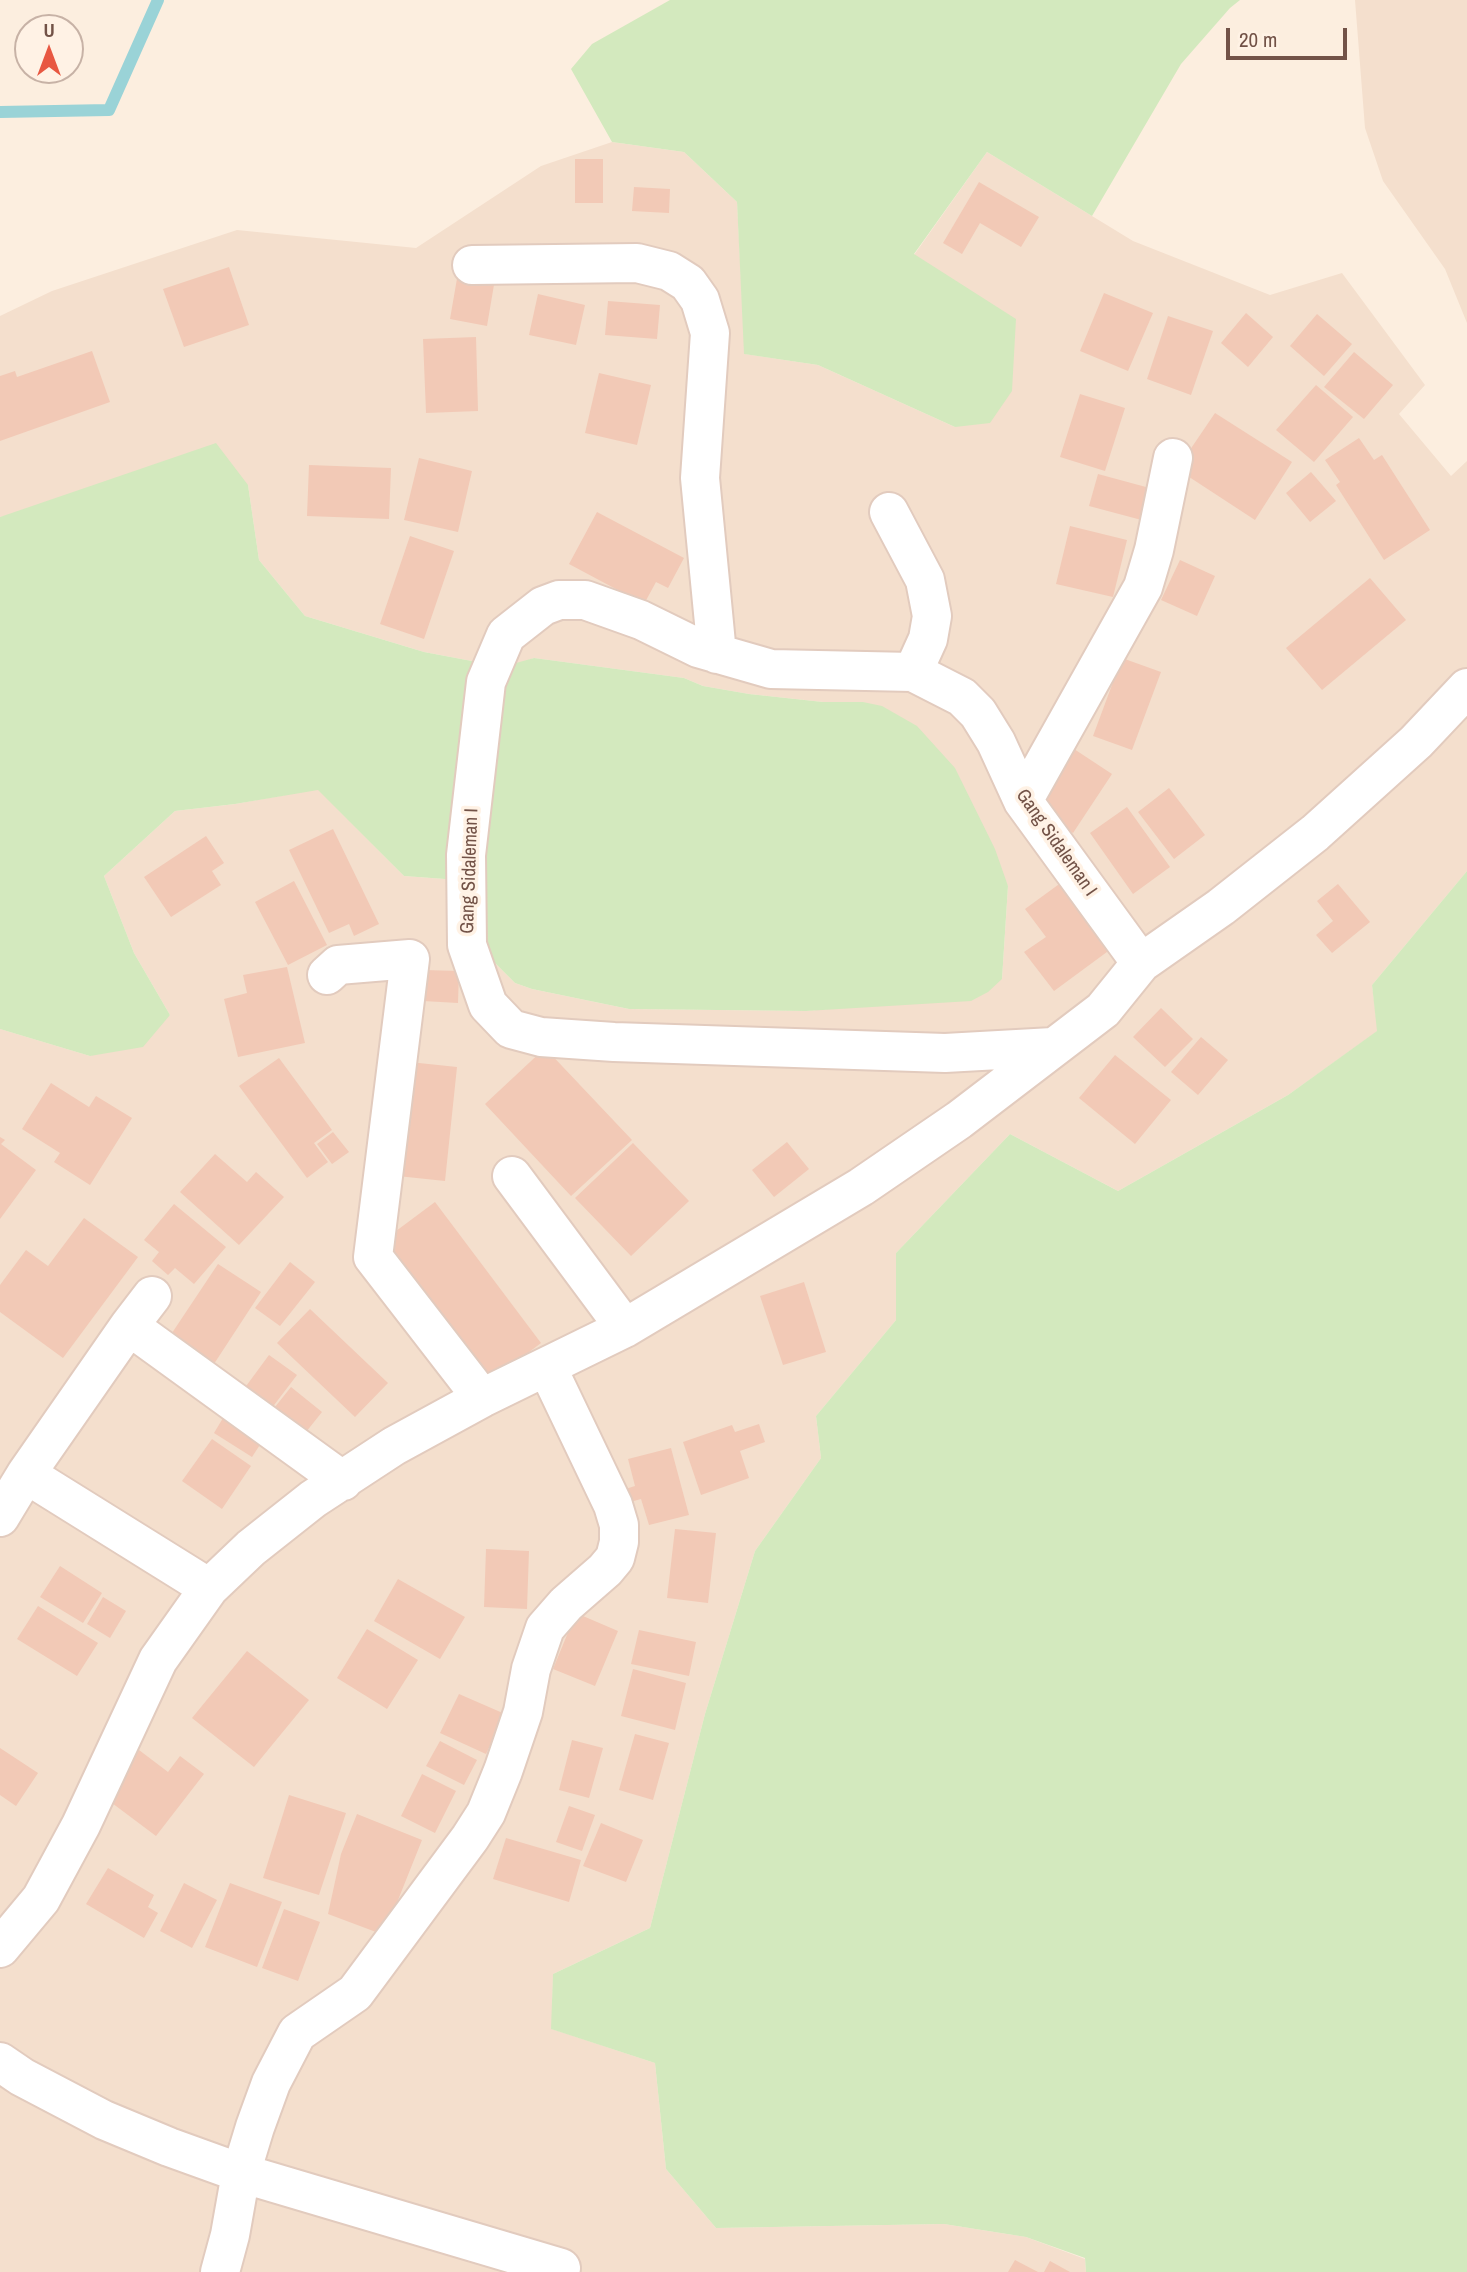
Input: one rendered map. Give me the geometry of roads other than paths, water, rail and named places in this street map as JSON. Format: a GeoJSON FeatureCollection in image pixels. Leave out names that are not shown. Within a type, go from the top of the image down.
{"type":"FeatureCollection","features":[{"type":"Feature","properties":{"kind":"street"},"geometry":{"type":"LineString","coordinates":[[472,265],[637,263],[669,271],[688,283],[700,300],[710,333],[701,478],[717,654]]}},
{"type":"Feature","properties":{"kind":"street"},"geometry":{"type":"LineString","coordinates":[[1023,801],[1143,587],[1154,550],[1173,458]]}},
{"type":"Feature","properties":{"kind":"street"},"geometry":{"type":"LineString","coordinates":[[889,512],[925,580],[932,616],[928,639],[913,672]]}},
{"type":"Feature","properties":{"kind":"street","name":"Gang Sidaleman I"},"geometry":{"type":"LineString","coordinates":[[1053,1047],[945,1052],[614,1042],[541,1037],[511,1028],[488,1004],[467,945],[466,855],[486,682],[506,635],[544,606],[559,600],[585,600],[640,620],[698,648],[771,669],[913,672],[962,697],[978,713],[996,741],[1023,801],[1141,963]]}},
{"type":"Feature","properties":{"kind":"street"},"geometry":{"type":"LineString","coordinates":[[0,1948],[41,1899],[81,1825],[158,1661],[209,1588],[251,1548],[313,1499],[394,1446],[482,1398],[625,1328],[861,1187],[959,1120],[1103,1010],[1141,963],[1221,907],[1315,833],[1416,741],[1467,688]]}},
{"type":"Feature","properties":{"kind":"street"},"geometry":{"type":"LineString","coordinates":[[410,959],[373,1257],[482,1398]]}},
{"type":"Feature","properties":{"kind":"street"},"geometry":{"type":"LineString","coordinates":[[327,975],[338,965],[410,959],[458,959],[472,962]]}},
{"type":"Feature","properties":{"kind":"street"},"geometry":{"type":"LineString","coordinates":[[512,1176],[625,1328]]}},
{"type":"Feature","properties":{"kind":"street"},"geometry":{"type":"LineString","coordinates":[[0,1517],[26,1474],[140,1311],[343,1481]]}},
{"type":"Feature","properties":{"kind":"street"},"geometry":{"type":"LineString","coordinates":[[220,2272],[242,2173],[271,2083],[297,2034],[355,1993],[470,1838],[486,1813],[503,1771],[523,1712],[531,1669],[545,1628],[566,1604],[615,1558],[619,1525],[613,1505],[547,1367]]}},
{"type":"Feature","properties":{"kind":"street"},"geometry":{"type":"LineString","coordinates":[[26,1474],[209,1588]]}},
{"type":"Feature","properties":{"kind":"street"},"geometry":{"type":"LineString","coordinates":[[0,2062],[22,2077],[104,2120],[169,2147],[242,2173],[561,2269]]}},
{"type":"Feature","properties":{"kind":"waterway"},"geometry":{"type":"LineString","coordinates":[[0,112],[109,110],[158,0]]}}]}
